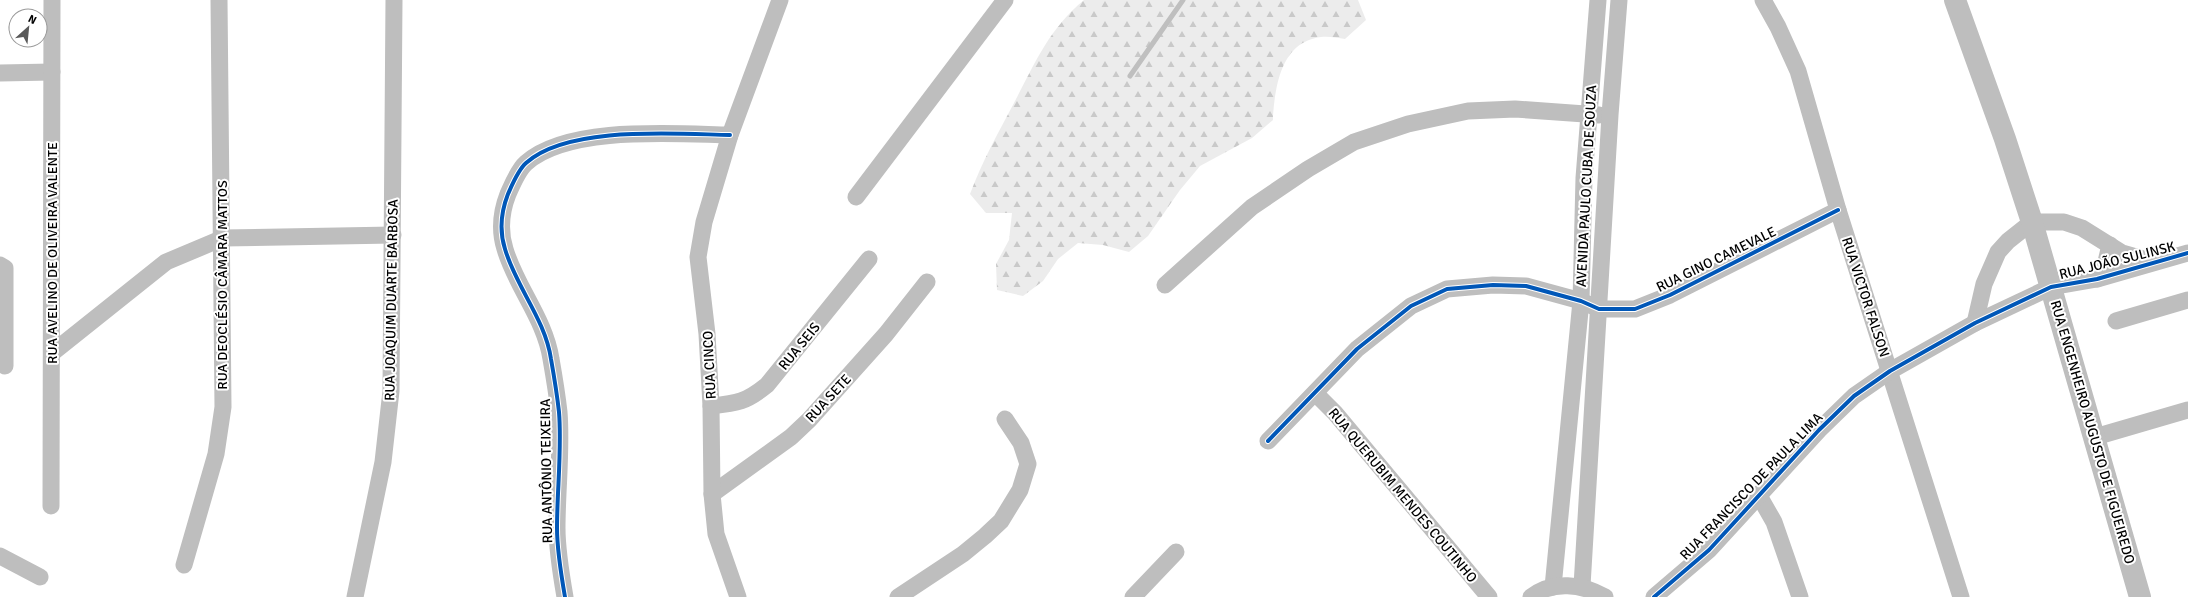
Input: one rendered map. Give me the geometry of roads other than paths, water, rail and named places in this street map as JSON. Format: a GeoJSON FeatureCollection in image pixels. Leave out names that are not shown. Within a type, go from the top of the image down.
{"type":"FeatureCollection","features":[{"type":"Feature","properties":{"kind":"main road","name":"RUA ENGENHEIRO AUGUSTO DE FIGUEIREDO"},"geometry":{"type":"LineString","coordinates":[[1955,0],[2005,139],[2032,222],[2052,287],[2140,597]]}},
{"type":"Feature","properties":{"kind":"street","name":"RUA AVELINO DE OLIVEIRA VALENTE"},"geometry":{"type":"LineString","coordinates":[[51,506],[52,0]]}},
{"type":"Feature","properties":{"kind":"street","name":"RUA DEOCLÉSIO CÂMARA MATTOS"},"geometry":{"type":"LineString","coordinates":[[184,565],[216,454],[222,407],[223,238],[219,0]]}},
{"type":"Feature","properties":{"kind":"street","name":"RUA JOAQUIM DUARTE BARBOSA"},"geometry":{"type":"LineString","coordinates":[[355,597],[383,462],[391,391],[394,0]]}},
{"type":"Feature","properties":{"kind":"street","name":"RUA CINCO"},"geometry":{"type":"LineString","coordinates":[[738,597],[716,534],[712,494],[711,406],[707,334],[698,257],[704,222],[730,134],[780,0]]}},
{"type":"Feature","properties":{"kind":"street"},"geometry":{"type":"LineString","coordinates":[[856,197],[1005,0]]}},
{"type":"Feature","properties":{"kind":"street","name":"AVENIDA PAULO CUBA DE SOUZA"},"geometry":{"type":"LineString","coordinates":[[1553,587],[1581,301],[1588,114],[1598,0]]}},
{"type":"Feature","properties":{"kind":"street","name":"AVENIDA PAULO CUBA DE SOUZA"},"geometry":{"type":"LineString","coordinates":[[1582,586],[1610,115],[1619,0]]}},
{"type":"Feature","properties":{"kind":"street","name":"RUA VICTOR FALSON"},"geometry":{"type":"LineString","coordinates":[[1763,0],[1778,27],[1798,71],[1838,210],[1961,597]]}},
{"type":"Feature","properties":{"kind":"street"},"geometry":{"type":"LineString","coordinates":[[0,73],[52,72]]}},
{"type":"Feature","properties":{"kind":"street"},"geometry":{"type":"LineString","coordinates":[[1165,286],[1252,207],[1308,169],[1354,142],[1408,124],[1468,111],[1515,109],[1610,115]]}},
{"type":"Feature","properties":{"kind":"street","name":"RUA ANTÔNIO TEIXEIRA"},"geometry":{"type":"LineString","coordinates":[[566,597],[559,566],[557,530],[559,413],[551,357],[540,322],[519,283],[504,249],[501,227],[502,209],[511,187],[526,163],[547,150],[586,138],[637,133],[730,134]]}},
{"type":"Feature","properties":{"kind":"street","name":"RUA GINO CAMEVALE"},"geometry":{"type":"LineString","coordinates":[[1599,309],[1635,309],[1670,295],[1838,210]]}},
{"type":"Feature","properties":{"kind":"street"},"geometry":{"type":"LineString","coordinates":[[1975,323],[1984,284],[1998,252],[2008,240],[2032,222],[2064,222],[2082,228],[2122,253],[2132,257],[2162,261]]}},
{"type":"Feature","properties":{"kind":"street"},"geometry":{"type":"LineString","coordinates":[[52,353],[166,262],[223,238],[393,235]]}},
{"type":"Feature","properties":{"kind":"street"},"geometry":{"type":"LineString","coordinates":[[2097,279],[2105,266],[2110,245]]}},
{"type":"Feature","properties":{"kind":"street","name":"RUA JOÃO SULINSK"},"geometry":{"type":"LineString","coordinates":[[2052,287],[2097,279],[2188,254]]}},
{"type":"Feature","properties":{"kind":"street","name":"RUA SEIS"},"geometry":{"type":"LineString","coordinates":[[711,406],[738,403],[752,397],[767,385],[869,258]]}},
{"type":"Feature","properties":{"kind":"street"},"geometry":{"type":"LineString","coordinates":[[0,265],[5,268],[6,366]]}},
{"type":"Feature","properties":{"kind":"street","name":"RUA SETE"},"geometry":{"type":"LineString","coordinates":[[712,494],[791,437],[886,334],[927,282]]}},
{"type":"Feature","properties":{"kind":"street"},"geometry":{"type":"LineString","coordinates":[[1268,441],[1357,348],[1411,306],[1447,289],[1493,285],[1526,286],[1581,301],[1599,309]]}},
{"type":"Feature","properties":{"kind":"street","name":"RUA FRANCISCO DE PAULA LIMA"},"geometry":{"type":"LineString","coordinates":[[1654,597],[1709,550],[1758,494],[1819,430],[1854,396],[1890,372],[1975,323],[2052,287]]}},
{"type":"Feature","properties":{"kind":"street"},"geometry":{"type":"LineString","coordinates":[[2116,320],[2188,300]]}},
{"type":"Feature","properties":{"kind":"street","name":"RUA QUERUBIM MENDES COUTINHO"},"geometry":{"type":"LineString","coordinates":[[1315,393],[1335,413],[1489,597]]}},
{"type":"Feature","properties":{"kind":"street"},"geometry":{"type":"LineString","coordinates":[[2095,437],[2188,410]]}},
{"type":"Feature","properties":{"kind":"street"},"geometry":{"type":"LineString","coordinates":[[898,597],[963,554],[990,531],[1001,520],[1020,490],[1028,464],[1021,443],[1005,419]]}},
{"type":"Feature","properties":{"kind":"street"},"geometry":{"type":"LineString","coordinates":[[1758,494],[1774,522],[1800,597]]}},
{"type":"Feature","properties":{"kind":"street"},"geometry":{"type":"LineString","coordinates":[[1133,597],[1176,552]]}},
{"type":"Feature","properties":{"kind":"street"},"geometry":{"type":"LineString","coordinates":[[0,556],[40,577]]}},
{"type":"Feature","properties":{"kind":"street"},"geometry":{"type":"LineString","coordinates":[[913,597],[929,576]]}},
{"type":"Feature","properties":{"kind":"street"},"geometry":{"type":"LineString","coordinates":[[1531,597],[1553,587],[1582,586],[1605,597]]}},
{"type":"Feature","properties":{"kind":"waterway"},"geometry":{"type":"LineString","coordinates":[[1130,76],[1183,0]]}}]}
